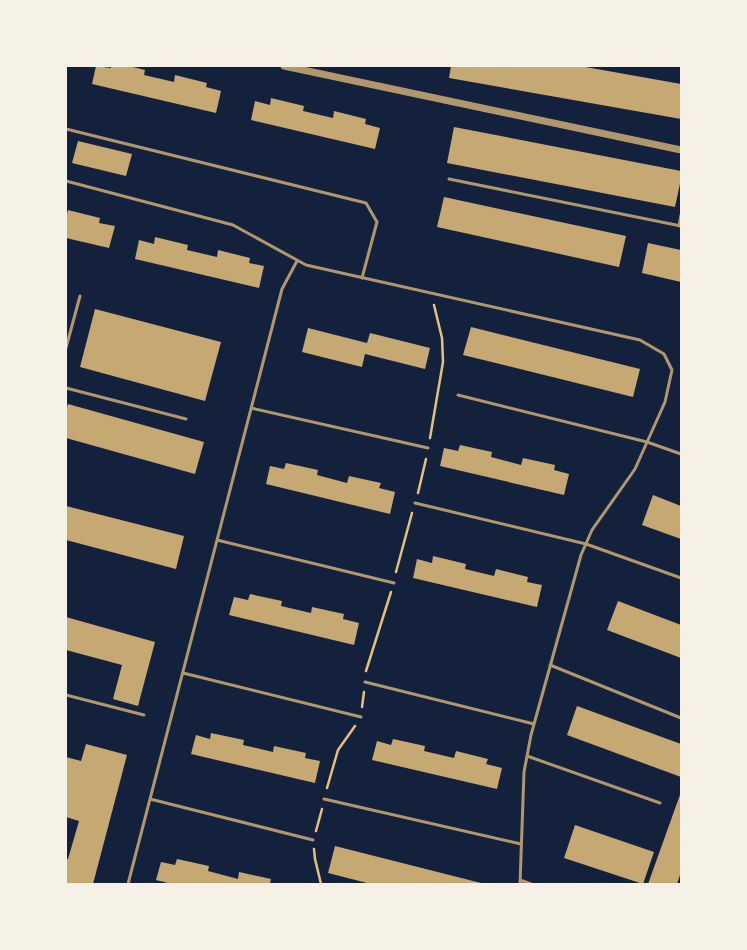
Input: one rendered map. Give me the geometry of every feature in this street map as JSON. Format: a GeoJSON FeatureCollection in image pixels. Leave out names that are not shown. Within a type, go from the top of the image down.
{"type":"FeatureCollection","features":[{"type":"Feature","properties":{"kind":"street"},"geometry":{"type":"LineString","coordinates":[[284,66],[681,150]]}},
{"type":"Feature","properties":{"kind":"lane"},"geometry":{"type":"LineString","coordinates":[[66,129],[366,203],[377,222],[362,278]]}},
{"type":"Feature","properties":{"kind":"lane"},"geometry":{"type":"LineString","coordinates":[[449,179],[680,226],[681,215]]}},
{"type":"Feature","properties":{"kind":"lane"},"geometry":{"type":"LineString","coordinates":[[66,181],[233,225],[306,265],[640,340],[664,354],[672,370],[665,402],[635,469],[592,530],[581,555],[534,724],[524,772],[520,882],[531,884]]}},
{"type":"Feature","properties":{"kind":"lane"},"geometry":{"type":"LineString","coordinates":[[128,884],[282,289],[297,261]]}},
{"type":"Feature","properties":{"kind":"lane"},"geometry":{"type":"LineString","coordinates":[[66,348],[80,296]]}},
{"type":"Feature","properties":{"kind":"lane"},"geometry":{"type":"LineString","coordinates":[[66,388],[186,419]]}},
{"type":"Feature","properties":{"kind":"lane"},"geometry":{"type":"LineString","coordinates":[[458,396],[647,442],[681,454]]}},
{"type":"Feature","properties":{"kind":"lane"},"geometry":{"type":"LineString","coordinates":[[251,408],[428,448]]}},
{"type":"Feature","properties":{"kind":"lane"},"geometry":{"type":"LineString","coordinates":[[415,503],[586,544],[681,578]]}},
{"type":"Feature","properties":{"kind":"lane"},"geometry":{"type":"LineString","coordinates":[[217,540],[394,583]]}},
{"type":"Feature","properties":{"kind":"lane"},"geometry":{"type":"LineString","coordinates":[[550,665],[681,718]]}},
{"type":"Feature","properties":{"kind":"lane"},"geometry":{"type":"LineString","coordinates":[[183,673],[361,717]]}},
{"type":"Feature","properties":{"kind":"lane"},"geometry":{"type":"LineString","coordinates":[[365,682],[534,724]]}},
{"type":"Feature","properties":{"kind":"lane"},"geometry":{"type":"LineString","coordinates":[[66,695],[144,715]]}},
{"type":"Feature","properties":{"kind":"lane"},"geometry":{"type":"LineString","coordinates":[[527,756],[660,803]]}},
{"type":"Feature","properties":{"kind":"lane"},"geometry":{"type":"LineString","coordinates":[[150,799],[313,840]]}},
{"type":"Feature","properties":{"kind":"lane"},"geometry":{"type":"LineString","coordinates":[[324,799],[521,844]]}},
{"type":"Feature","properties":{"kind":"building"},"geometry":{"type":"Polygon","coordinates":[[[96,66],[111,68],[111,66],[129,66],[145,70],[144,75],[174,82],[175,75],[207,83],[206,87],[221,91],[216,113],[92,84],[96,66]]]}},
{"type":"Feature","properties":{"kind":"building"},"geometry":{"type":"Polygon","coordinates":[[[451,66],[580,66],[681,84],[681,119],[449,78],[451,66]]]}},
{"type":"Feature","properties":{"kind":"building"},"geometry":{"type":"Polygon","coordinates":[[[271,98],[304,106],[303,111],[333,118],[334,111],[366,119],[365,124],[380,128],[375,149],[251,120],[255,101],[270,105],[271,98]]]}},
{"type":"Feature","properties":{"kind":"building"},"geometry":{"type":"Polygon","coordinates":[[[454,127],[681,171],[681,179],[675,207],[447,163],[454,127]]]}},
{"type":"Feature","properties":{"kind":"building"},"geometry":{"type":"Polygon","coordinates":[[[78,141],[132,154],[126,176],[72,163],[78,141]]]}},
{"type":"Feature","properties":{"kind":"building"},"geometry":{"type":"Polygon","coordinates":[[[444,197],[626,236],[619,267],[437,227],[444,197]]]}},
{"type":"Feature","properties":{"kind":"building"},"geometry":{"type":"Polygon","coordinates":[[[68,210],[100,218],[99,223],[115,226],[109,248],[66,238],[66,217],[68,210]]]}},
{"type":"Feature","properties":{"kind":"building"},"geometry":{"type":"Polygon","coordinates":[[[155,237],[188,245],[187,250],[217,257],[218,250],[250,258],[249,263],[264,266],[259,288],[135,259],[139,240],[154,244],[155,237]]]}},
{"type":"Feature","properties":{"kind":"building"},"geometry":{"type":"Polygon","coordinates":[[[648,243],[681,250],[681,282],[642,273],[648,243]]]}},
{"type":"Feature","properties":{"kind":"building"},"geometry":{"type":"Polygon","coordinates":[[[95,309],[221,342],[205,401],[80,367],[95,309]]]}},
{"type":"Feature","properties":{"kind":"building"},"geometry":{"type":"Polygon","coordinates":[[[471,327],[640,369],[633,397],[463,355],[471,327]]]}},
{"type":"Feature","properties":{"kind":"building"},"geometry":{"type":"Polygon","coordinates":[[[308,328],[367,343],[370,333],[430,348],[425,369],[365,354],[362,367],[302,352],[308,328]]]}},
{"type":"Feature","properties":{"kind":"building"},"geometry":{"type":"Polygon","coordinates":[[[68,404],[204,442],[195,474],[66,438],[66,411],[68,404]]]}},
{"type":"Feature","properties":{"kind":"building"},"geometry":{"type":"Polygon","coordinates":[[[460,445],[492,452],[491,457],[521,465],[523,458],[555,465],[554,470],[569,474],[564,495],[440,466],[444,448],[458,451],[460,445]]]}},
{"type":"Feature","properties":{"kind":"building"},"geometry":{"type":"Polygon","coordinates":[[[286,463],[318,470],[317,475],[347,483],[349,476],[381,483],[379,488],[395,492],[390,514],[266,484],[270,466],[284,469],[286,463]]]}},
{"type":"Feature","properties":{"kind":"building"},"geometry":{"type":"Polygon","coordinates":[[[653,495],[681,506],[681,539],[642,525],[653,495]]]}},
{"type":"Feature","properties":{"kind":"building"},"geometry":{"type":"Polygon","coordinates":[[[66,506],[184,536],[176,569],[66,540],[66,506]]]}},
{"type":"Feature","properties":{"kind":"building"},"geometry":{"type":"Polygon","coordinates":[[[433,556],[466,564],[465,569],[494,576],[496,569],[528,577],[527,582],[542,585],[537,607],[413,578],[417,559],[432,563],[433,556]]]}},
{"type":"Feature","properties":{"kind":"building"},"geometry":{"type":"Polygon","coordinates":[[[250,594],[282,601],[281,606],[311,613],[312,607],[344,614],[343,619],[359,623],[354,645],[229,615],[234,597],[248,600],[250,594]]]}},
{"type":"Feature","properties":{"kind":"building"},"geometry":{"type":"Polygon","coordinates":[[[618,601],[681,625],[681,658],[607,630],[618,601]]]}},
{"type":"Feature","properties":{"kind":"building"},"geometry":{"type":"Polygon","coordinates":[[[66,617],[155,642],[138,706],[113,699],[122,665],[66,650],[66,617]]]}},
{"type":"Feature","properties":{"kind":"building"},"geometry":{"type":"Polygon","coordinates":[[[577,706],[681,744],[681,777],[567,735],[577,706]]]}},
{"type":"Feature","properties":{"kind":"building"},"geometry":{"type":"Polygon","coordinates":[[[211,733],[244,740],[243,745],[273,752],[274,746],[306,753],[305,758],[320,761],[315,783],[191,754],[196,735],[210,739],[211,733]]]}},
{"type":"Feature","properties":{"kind":"building"},"geometry":{"type":"Polygon","coordinates":[[[393,739],[425,746],[424,751],[454,758],[456,751],[488,759],[486,764],[502,768],[497,789],[372,760],[377,741],[391,745],[393,739]]]}},
{"type":"Feature","properties":{"kind":"building"},"geometry":{"type":"Polygon","coordinates":[[[86,744],[127,755],[93,884],[66,884],[66,859],[68,859],[79,821],[66,817],[66,757],[81,761],[86,744]]]}},
{"type":"Feature","properties":{"kind":"building"},"geometry":{"type":"Polygon","coordinates":[[[681,792],[681,872],[677,884],[648,884],[681,792]]]}},
{"type":"Feature","properties":{"kind":"building"},"geometry":{"type":"Polygon","coordinates":[[[575,825],[654,852],[643,884],[564,858],[575,825]]]}},
{"type":"Feature","properties":{"kind":"building"},"geometry":{"type":"Polygon","coordinates":[[[335,846],[481,884],[371,884],[328,873],[335,846]]]}},
{"type":"Feature","properties":{"kind":"building"},"geometry":{"type":"Polygon","coordinates":[[[177,859],[209,866],[208,871],[238,879],[239,872],[271,879],[270,884],[172,884],[156,880],[161,862],[175,865],[177,859]]]}}]}
